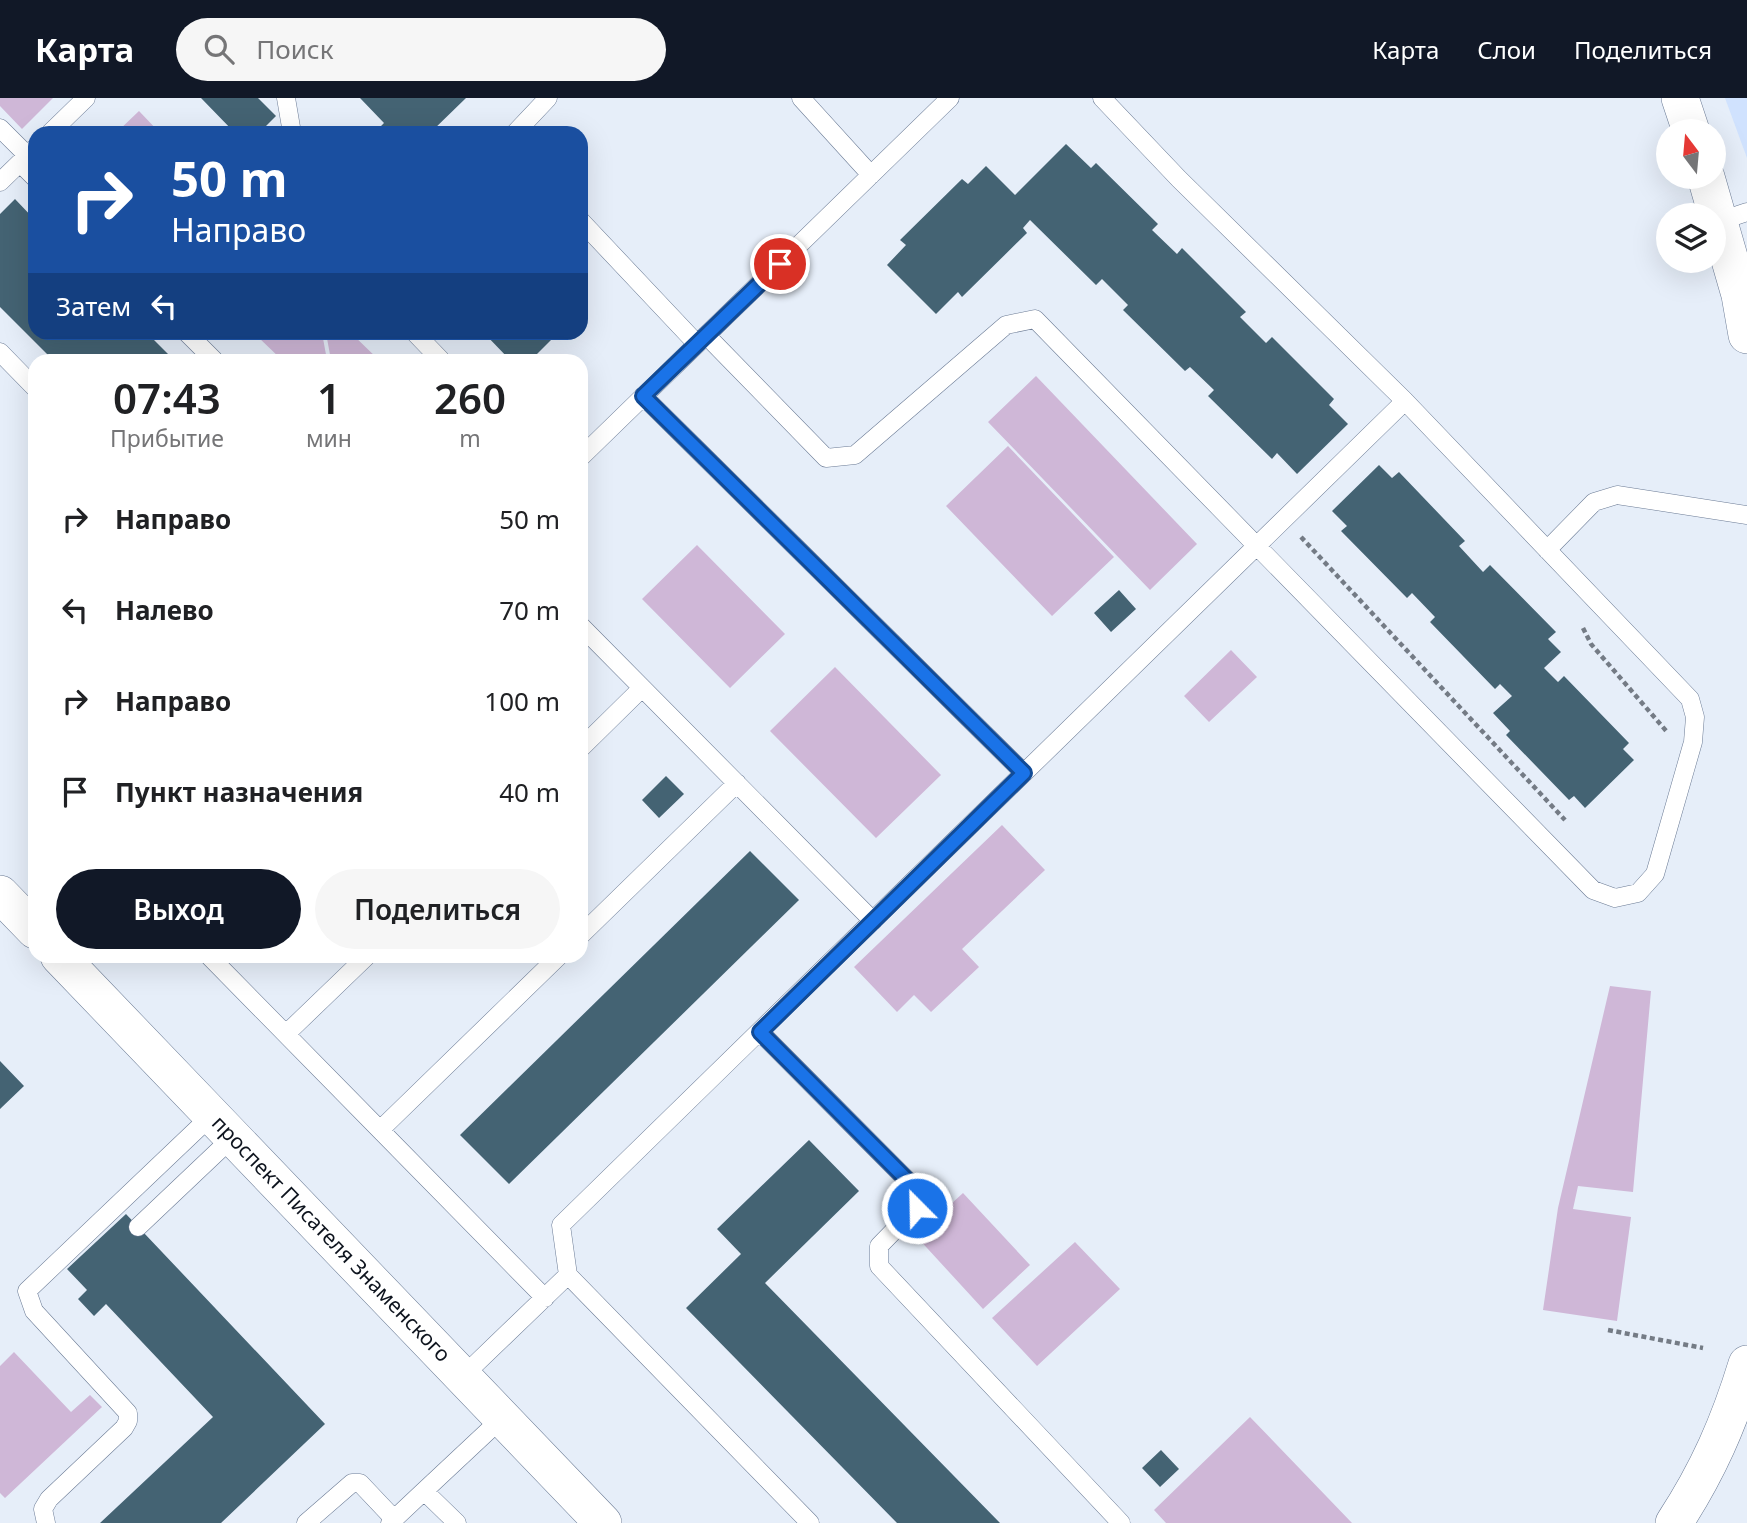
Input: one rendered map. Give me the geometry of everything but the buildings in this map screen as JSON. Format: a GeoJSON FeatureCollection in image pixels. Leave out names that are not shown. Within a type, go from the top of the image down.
{"type":"FeatureCollection","features":[{"type":"Feature","properties":{"kind":"street"},"geometry":{"type":"LineString","coordinates":[[1680,98],[1687,119]]}},
{"type":"Feature","properties":{"kind":"street"},"geometry":{"type":"LineString","coordinates":[[1714,189],[1733,216],[1747,335]]}},
{"type":"Feature","properties":{"kind":"street"},"geometry":{"type":"LineString","coordinates":[[0,894],[28,923]]}},
{"type":"Feature","properties":{"kind":"street","name":"проспект Писателя Знаменского"},"geometry":{"type":"LineString","coordinates":[[69,963],[603,1523]]}},
{"type":"Feature","properties":{"kind":"street"},"geometry":{"type":"LineString","coordinates":[[1674,1523],[1704,1477],[1732,1413],[1747,1364]]}},
{"type":"Feature","properties":{"kind":"lane"},"geometry":{"type":"LineString","coordinates":[[57,126],[86,98]]}},
{"type":"Feature","properties":{"kind":"lane"},"geometry":{"type":"LineString","coordinates":[[286,98],[291,126]]}},
{"type":"Feature","properties":{"kind":"lane"},"geometry":{"type":"LineString","coordinates":[[521,126],[548,98]]}},
{"type":"Feature","properties":{"kind":"lane"},"geometry":{"type":"LineString","coordinates":[[801,98],[871,175]]}},
{"type":"Feature","properties":{"kind":"lane"},"geometry":{"type":"LineString","coordinates":[[588,450],[950,98]]}},
{"type":"Feature","properties":{"kind":"lane"},"geometry":{"type":"LineString","coordinates":[[588,228],[826,458],[855,455],[1006,325],[1034,319],[1593,890],[1615,898],[1638,893],[1655,874],[1693,742],[1695,717],[1690,699],[1405,401],[1178,179],[1102,98]]}},
{"type":"Feature","properties":{"kind":"lane"},"geometry":{"type":"LineString","coordinates":[[0,128],[27,155],[0,182]]}},
{"type":"Feature","properties":{"kind":"lane"},"geometry":{"type":"LineString","coordinates":[[194,340],[208,354]]}},
{"type":"Feature","properties":{"kind":"lane"},"geometry":{"type":"LineString","coordinates":[[422,340],[435,354]]}},
{"type":"Feature","properties":{"kind":"lane"},"geometry":{"type":"LineString","coordinates":[[0,352],[28,381]]}},
{"type":"Feature","properties":{"kind":"lane"},"geometry":{"type":"LineString","coordinates":[[643,396],[1024,773]]}},
{"type":"Feature","properties":{"kind":"lane"},"geometry":{"type":"LineString","coordinates":[[810,1523],[568,1275],[561,1225],[1405,401]]}},
{"type":"Feature","properties":{"kind":"lane"},"geometry":{"type":"LineString","coordinates":[[1547,550],[1594,502],[1617,495],[1747,515]]}},
{"type":"Feature","properties":{"kind":"lane"},"geometry":{"type":"LineString","coordinates":[[588,633],[873,921]]}},
{"type":"Feature","properties":{"kind":"lane"},"geometry":{"type":"LineString","coordinates":[[588,741],[642,688]]}},
{"type":"Feature","properties":{"kind":"lane"},"geometry":{"type":"LineString","coordinates":[[588,927],[737,783]]}},
{"type":"Feature","properties":{"kind":"lane"},"geometry":{"type":"LineString","coordinates":[[216,963],[545,1298]]}},
{"type":"Feature","properties":{"kind":"lane"},"geometry":{"type":"LineString","coordinates":[[286,1034],[360,963]]}},
{"type":"Feature","properties":{"kind":"lane"},"geometry":{"type":"LineString","coordinates":[[380,1130],[552,963]]}},
{"type":"Feature","properties":{"kind":"lane"},"geometry":{"type":"LineString","coordinates":[[760,1032],[914,1187],[917,1208],[879,1246],[878,1266],[1121,1523]]}},
{"type":"Feature","properties":{"kind":"lane"},"geometry":{"type":"LineString","coordinates":[[138,1227],[223,1126]]}},
{"type":"Feature","properties":{"kind":"lane"},"geometry":{"type":"LineString","coordinates":[[46,1523],[43,1509],[49,1499],[124,1428],[128,1413],[34,1311],[27,1291],[223,1126]]}},
{"type":"Feature","properties":{"kind":"lane"},"geometry":{"type":"LineString","coordinates":[[463,1376],[568,1275]]}},
{"type":"Feature","properties":{"kind":"lane"},"geometry":{"type":"LineString","coordinates":[[306,1523],[352,1483],[360,1483],[392,1521],[502,1418]]}},
{"type":"Feature","properties":{"kind":"lane"},"geometry":{"type":"LineString","coordinates":[[424,1491],[457,1523]]}},
{"type":"Feature","properties":{"kind":"path"},"geometry":{"type":"LineString","coordinates":[[1284,519],[1573,828]]}},
{"type":"Feature","properties":{"kind":"path"},"geometry":{"type":"LineString","coordinates":[[1581,624],[1591,644],[1672,738]]}},
{"type":"Feature","properties":{"kind":"path"},"geometry":{"type":"LineString","coordinates":[[1608,1330],[1703,1348]]}},
{"type":"Feature","properties":{"kind":"shaded area"},"geometry":{"type":"Polygon","coordinates":[[[0,98],[53,98],[22,129],[0,106],[0,98]]]}},
{"type":"Feature","properties":{"kind":"shaded area"},"geometry":{"type":"Polygon","coordinates":[[[1725,98],[1747,98],[1747,158],[1725,98]]]}},
{"type":"Feature","properties":{"kind":"shaded area"},"geometry":{"type":"Polygon","coordinates":[[[139,111],[153,126],[123,126],[139,111]]]}},
{"type":"Feature","properties":{"kind":"shaded area"},"geometry":{"type":"Polygon","coordinates":[[[261,340],[323,340],[326,354],[276,354],[261,340]]]}},
{"type":"Feature","properties":{"kind":"shaded area"},"geometry":{"type":"Polygon","coordinates":[[[327,340],[358,340],[373,354],[330,354],[327,340]]]}},
{"type":"Feature","properties":{"kind":"shaded area"},"geometry":{"type":"Polygon","coordinates":[[[1036,376],[1197,544],[1150,590],[988,422],[1036,376]]]}},
{"type":"Feature","properties":{"kind":"shaded area"},"geometry":{"type":"Polygon","coordinates":[[[1008,446],[1114,557],[1052,616],[946,506],[1008,446]]]}},
{"type":"Feature","properties":{"kind":"shaded area"},"geometry":{"type":"Polygon","coordinates":[[[697,545],[785,634],[730,688],[642,599],[697,545]]]}},
{"type":"Feature","properties":{"kind":"shaded area"},"geometry":{"type":"Polygon","coordinates":[[[1231,650],[1257,677],[1209,722],[1184,696],[1231,650]]]}},
{"type":"Feature","properties":{"kind":"shaded area"},"geometry":{"type":"Polygon","coordinates":[[[835,667],[941,775],[876,838],[770,731],[835,667]]]}},
{"type":"Feature","properties":{"kind":"shaded area"},"geometry":{"type":"Polygon","coordinates":[[[1002,825],[1045,870],[962,949],[979,967],[931,1012],[914,995],[897,1012],[854,967],[1002,825]]]}},
{"type":"Feature","properties":{"kind":"shaded area"},"geometry":{"type":"Polygon","coordinates":[[[1610,986],[1651,991],[1633,1192],[1578,1186],[1573,1209],[1631,1217],[1617,1321],[1543,1310],[1558,1208],[1610,986]]]}},
{"type":"Feature","properties":{"kind":"shaded area"},"geometry":{"type":"Polygon","coordinates":[[[963,1193],[1030,1265],[983,1309],[916,1236],[963,1193]]]}},
{"type":"Feature","properties":{"kind":"shaded area"},"geometry":{"type":"Polygon","coordinates":[[[1075,1242],[1120,1289],[1037,1366],[992,1318],[1075,1242]]]}},
{"type":"Feature","properties":{"kind":"shaded area"},"geometry":{"type":"Polygon","coordinates":[[[14,1352],[71,1412],[90,1395],[102,1407],[5,1498],[0,1493],[0,1366],[14,1352]]]}},
{"type":"Feature","properties":{"kind":"shaded area"},"geometry":{"type":"Polygon","coordinates":[[[1250,1417],[1352,1523],[1166,1523],[1154,1510],[1250,1417]]]}},
{"type":"Feature","properties":{"kind":"route"},"geometry":{"type":"LineString","coordinates":[[780,264],[643,396],[1024,773],[760,1032],[914,1187],[917,1208]]}}]}
